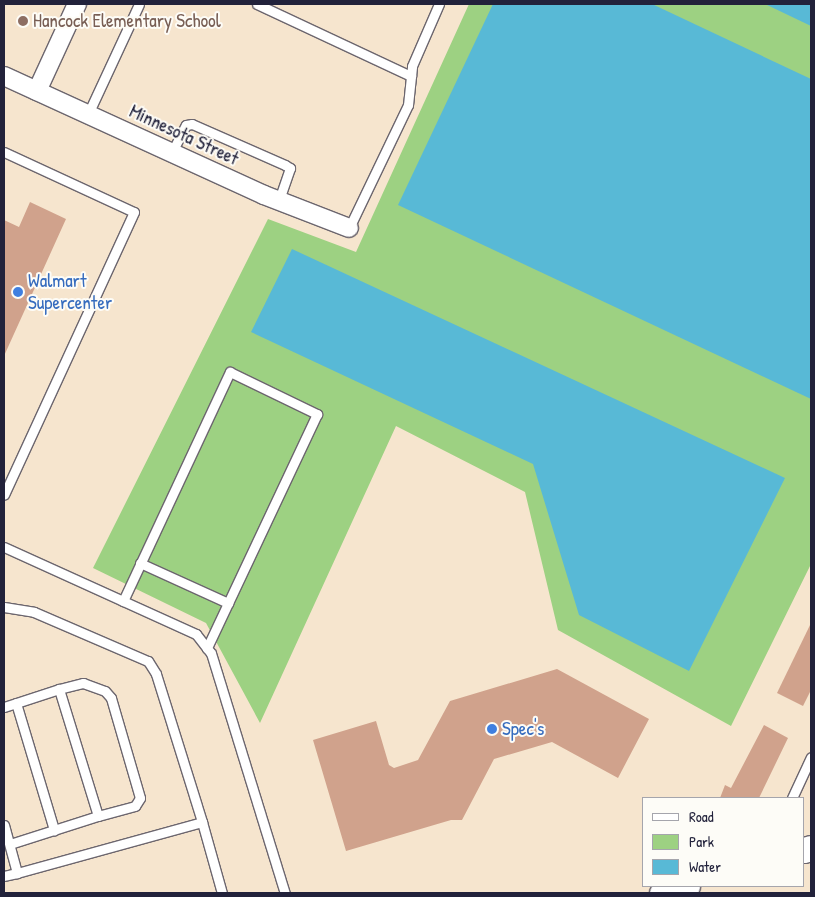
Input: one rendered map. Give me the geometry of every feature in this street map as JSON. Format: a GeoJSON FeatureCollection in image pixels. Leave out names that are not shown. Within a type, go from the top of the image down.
{"type":"FeatureCollection","features":[{"type":"Feature","properties":{"kind":"main road"},"geometry":{"type":"LineString","coordinates":[[662,893],[683,887]]}},
{"type":"Feature","properties":{"kind":"street"},"geometry":{"type":"LineString","coordinates":[[37,91],[77,4]]}},
{"type":"Feature","properties":{"kind":"street","name":"Minnesota Street"},"geometry":{"type":"LineString","coordinates":[[4,76],[279,200],[349,228]]}},
{"type":"Feature","properties":{"kind":"lane"},"geometry":{"type":"LineString","coordinates":[[88,114],[139,4]]}},
{"type":"Feature","properties":{"kind":"lane"},"geometry":{"type":"LineString","coordinates":[[257,4],[411,76]]}},
{"type":"Feature","properties":{"kind":"lane"},"geometry":{"type":"LineString","coordinates":[[349,228],[408,105],[412,66],[439,4]]}},
{"type":"Feature","properties":{"kind":"lane"},"geometry":{"type":"LineString","coordinates":[[172,152],[186,125],[192,124],[285,164],[290,168],[279,200]]}},
{"type":"Feature","properties":{"kind":"lane"},"geometry":{"type":"LineString","coordinates":[[4,152],[134,212],[4,495]]}},
{"type":"Feature","properties":{"kind":"lane"},"geometry":{"type":"LineString","coordinates":[[123,601],[230,372],[317,414],[207,648]]}},
{"type":"Feature","properties":{"kind":"lane"},"geometry":{"type":"LineString","coordinates":[[4,546],[196,634],[207,648],[285,893]]}},
{"type":"Feature","properties":{"kind":"lane"},"geometry":{"type":"LineString","coordinates":[[140,564],[228,603]]}},
{"type":"Feature","properties":{"kind":"lane"},"geometry":{"type":"LineString","coordinates":[[4,606],[34,612],[148,661],[156,674],[222,893]]}},
{"type":"Feature","properties":{"kind":"lane"},"geometry":{"type":"LineString","coordinates":[[4,707],[83,683],[105,690],[111,698],[140,798],[134,806],[10,844]]}},
{"type":"Feature","properties":{"kind":"lane"},"geometry":{"type":"LineString","coordinates":[[59,689],[98,816]]}},
{"type":"Feature","properties":{"kind":"lane"},"geometry":{"type":"LineString","coordinates":[[16,703],[54,830]]}},
{"type":"Feature","properties":{"kind":"lane"},"geometry":{"type":"LineString","coordinates":[[792,797],[811,757]]}},
{"type":"Feature","properties":{"kind":"lane"},"geometry":{"type":"LineString","coordinates":[[4,876],[202,822]]}},
{"type":"Feature","properties":{"kind":"lane"},"geometry":{"type":"LineString","coordinates":[[4,825],[17,873]]}},
{"type":"Feature","properties":{"kind":"green space"},"geometry":{"type":"Polygon","coordinates":[[[469,4],[811,4],[811,564],[731,726],[558,630],[525,492],[396,426],[260,723],[206,623],[93,568],[268,219],[356,252],[469,4]]]}},
{"type":"Feature","properties":{"kind":"water"},"geometry":{"type":"Polygon","coordinates":[[[493,4],[652,4],[811,79],[811,399],[398,205],[493,4]]]}},
{"type":"Feature","properties":{"kind":"water"},"geometry":{"type":"Polygon","coordinates":[[[765,4],[811,4],[811,26],[765,4]]]}},
{"type":"Feature","properties":{"kind":"water"},"geometry":{"type":"Polygon","coordinates":[[[292,249],[785,478],[689,671],[579,615],[533,464],[251,332],[292,249]]]}},
{"type":"Feature","properties":{"kind":"building","name":"Walmart Supercenter"},"geometry":{"type":"Polygon","coordinates":[[[30,202],[66,219],[4,356],[4,220],[19,227],[30,202]]]}},
{"type":"Feature","properties":{"kind":"building"},"geometry":{"type":"Polygon","coordinates":[[[811,623],[811,690],[803,706],[777,693],[811,623]]]}},
{"type":"Feature","properties":{"kind":"building"},"geometry":{"type":"Polygon","coordinates":[[[557,669],[649,719],[618,778],[552,742],[494,759],[462,820],[451,820],[346,851],[313,740],[376,721],[389,765],[394,768],[418,760],[450,701],[557,669]]]}},
{"type":"Feature","properties":{"kind":"building"},"geometry":{"type":"Polygon","coordinates":[[[764,725],[788,738],[759,797],[720,797],[725,785],[731,788],[764,725]]]}},
{"type":"Feature","properties":{"kind":"place","name":"Hancock Elementary School"},"geometry":{"type":"Point","coordinates":[23,21]}},
{"type":"Feature","properties":{"kind":"place","name":"Walmart Supercenter"},"geometry":{"type":"Point","coordinates":[18,292]}},
{"type":"Feature","properties":{"kind":"place","name":"Spec's"},"geometry":{"type":"Point","coordinates":[492,729]}}]}
